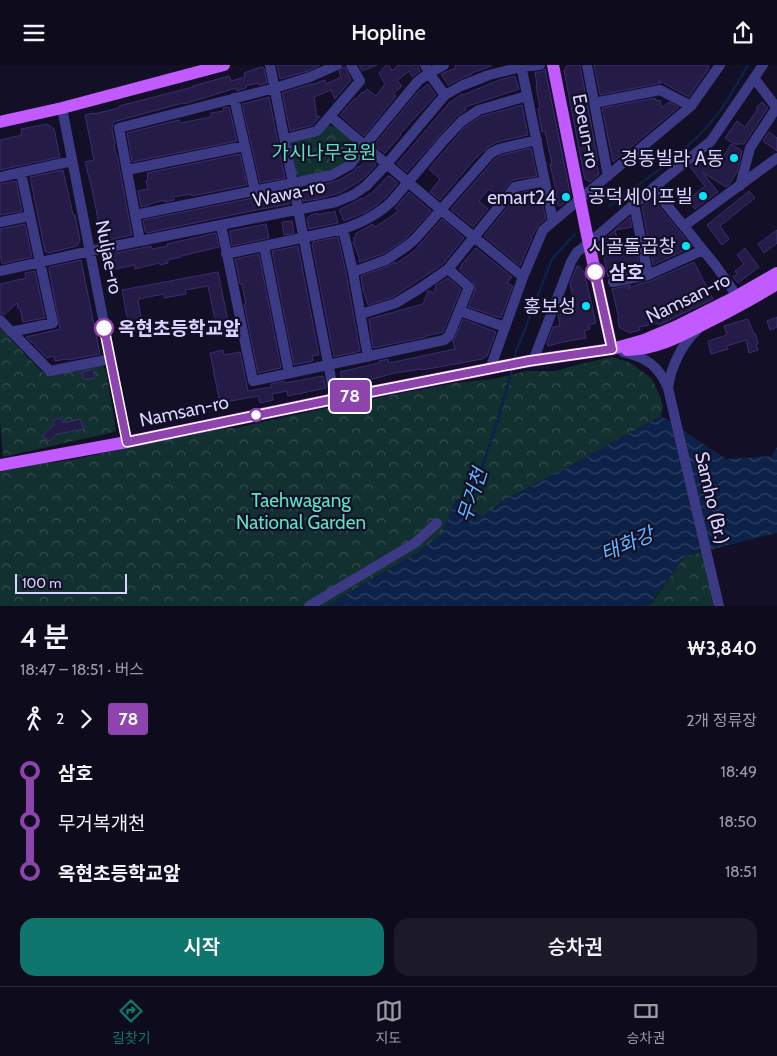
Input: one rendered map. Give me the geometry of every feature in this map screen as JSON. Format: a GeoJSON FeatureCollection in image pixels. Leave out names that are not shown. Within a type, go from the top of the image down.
{"type":"FeatureCollection","features":[{"type":"Feature","properties":{"kind":"main road"},"geometry":{"type":"LineString","coordinates":[[0,122],[62,108],[224,65]]}},
{"type":"Feature","properties":{"kind":"main road","name":"Eoeun-ro"},"geometry":{"type":"LineString","coordinates":[[553,65],[588,239]]}},
{"type":"Feature","properties":{"kind":"main road"},"geometry":{"type":"LineString","coordinates":[[588,239],[612,349]]}},
{"type":"Feature","properties":{"kind":"main road"},"geometry":{"type":"LineString","coordinates":[[737,296],[777,267]]}},
{"type":"Feature","properties":{"kind":"main road","name":"Namsan-ro"},"geometry":{"type":"LineString","coordinates":[[0,465],[127,442],[531,361],[612,349],[658,334],[737,296],[777,273]]}},
{"type":"Feature","properties":{"kind":"main road","name":"Namsan-ro"},"geometry":{"type":"LineString","coordinates":[[612,349],[644,349],[662,344],[733,310],[777,284]]}},
{"type":"Feature","properties":{"kind":"street"},"geometry":{"type":"LineString","coordinates":[[270,65],[335,399]]}},
{"type":"Feature","properties":{"kind":"street"},"geometry":{"type":"LineString","coordinates":[[140,241],[119,128],[275,88],[310,77],[337,65]]}},
{"type":"Feature","properties":{"kind":"street"},"geometry":{"type":"LineString","coordinates":[[285,139],[317,131],[330,117],[360,81],[351,65]]}},
{"type":"Feature","properties":{"kind":"street"},"geometry":{"type":"LineString","coordinates":[[135,215],[332,175],[350,165],[427,69],[444,65]]}},
{"type":"Feature","properties":{"kind":"street","name":"Wawa-ro"},"geometry":{"type":"LineString","coordinates":[[0,271],[336,202],[366,187],[446,95],[489,75],[521,66],[540,65]]}},
{"type":"Feature","properties":{"kind":"street"},"geometry":{"type":"LineString","coordinates":[[586,65],[608,176]]}},
{"type":"Feature","properties":{"kind":"street"},"geometry":{"type":"LineString","coordinates":[[531,361],[571,262],[577,252],[588,239],[711,141],[763,65]]}},
{"type":"Feature","properties":{"kind":"street"},"geometry":{"type":"LineString","coordinates":[[521,66],[553,221]]}},
{"type":"Feature","properties":{"kind":"street"},"geometry":{"type":"LineString","coordinates":[[490,369],[523,277],[543,229],[580,201],[691,106],[717,66]]}},
{"type":"Feature","properties":{"kind":"street"},"geometry":{"type":"LineString","coordinates":[[427,69],[446,95]]}},
{"type":"Feature","properties":{"kind":"street"},"geometry":{"type":"LineString","coordinates":[[740,186],[750,148],[777,107],[754,78]]}},
{"type":"Feature","properties":{"kind":"street"},"geometry":{"type":"LineString","coordinates":[[594,103],[660,90],[691,106]]}},
{"type":"Feature","properties":{"kind":"street"},"geometry":{"type":"LineString","coordinates":[[226,254],[343,229],[363,222],[384,209],[462,121],[479,110],[527,96]]}},
{"type":"Feature","properties":{"kind":"street"},"geometry":{"type":"LineString","coordinates":[[234,98],[255,191]]}},
{"type":"Feature","properties":{"kind":"street","name":"Nuljae-ro"},"geometry":{"type":"LineString","coordinates":[[62,108],[127,442]]}},
{"type":"Feature","properties":{"kind":"street"},"geometry":{"type":"LineString","coordinates":[[330,117],[523,277]]}},
{"type":"Feature","properties":{"kind":"street"},"geometry":{"type":"LineString","coordinates":[[353,272],[379,263],[416,239],[492,153],[499,149],[537,140]]}},
{"type":"Feature","properties":{"kind":"street"},"geometry":{"type":"LineString","coordinates":[[127,170],[245,146]]}},
{"type":"Feature","properties":{"kind":"street"},"geometry":{"type":"LineString","coordinates":[[684,226],[777,158]]}},
{"type":"Feature","properties":{"kind":"street"},"geometry":{"type":"LineString","coordinates":[[0,177],[72,161]]}},
{"type":"Feature","properties":{"kind":"street"},"geometry":{"type":"LineString","coordinates":[[11,332],[53,323],[21,173]]}},
{"type":"Feature","properties":{"kind":"street"},"geometry":{"type":"LineString","coordinates":[[361,314],[396,303],[448,269],[515,187],[546,181]]}},
{"type":"Feature","properties":{"kind":"street"},"geometry":{"type":"LineString","coordinates":[[653,188],[737,296]]}},
{"type":"Feature","properties":{"kind":"street"},"geometry":{"type":"LineString","coordinates":[[634,204],[648,275]]}},
{"type":"Feature","properties":{"kind":"street"},"geometry":{"type":"LineString","coordinates":[[0,222],[30,216]]}},
{"type":"Feature","properties":{"kind":"street"},"geometry":{"type":"LineString","coordinates":[[221,225],[252,381],[444,341],[449,336],[469,287],[448,269]]}},
{"type":"Feature","properties":{"kind":"street"},"geometry":{"type":"LineString","coordinates":[[343,229],[353,272],[368,357]]}},
{"type":"Feature","properties":{"kind":"street"},"geometry":{"type":"LineString","coordinates":[[264,246],[289,373]]}},
{"type":"Feature","properties":{"kind":"street"},"geometry":{"type":"LineString","coordinates":[[613,282],[648,275],[703,250]]}},
{"type":"Feature","properties":{"kind":"street"},"geometry":{"type":"LineString","coordinates":[[460,311],[505,327]]}},
{"type":"Feature","properties":{"kind":"street"},"geometry":{"type":"LineString","coordinates":[[0,320],[50,371],[110,359]]}},
{"type":"Feature","properties":{"kind":"street"},"geometry":{"type":"LineString","coordinates":[[669,393],[671,373],[682,349],[690,336],[703,325]]}},
{"type":"Feature","properties":{"kind":"street"},"geometry":{"type":"LineString","coordinates":[[658,334],[646,344],[644,349],[648,360],[666,382],[669,393]]}},
{"type":"Feature","properties":{"kind":"street"},"geometry":{"type":"LineString","coordinates":[[612,349],[639,356],[653,365]]}},
{"type":"Feature","properties":{"kind":"street","name":"Samho (Br.)"},"geometry":{"type":"LineString","coordinates":[[669,393],[719,606]]}},
{"type":"Feature","properties":{"kind":"street"},"geometry":{"type":"LineString","coordinates":[[309,606],[415,543],[437,523]]}},
{"type":"Feature","properties":{"kind":"green space","name":"가시나무공원"},"geometry":{"type":"Polygon","coordinates":[[[327,125],[335,127],[348,136],[356,147],[354,151],[336,168],[315,175],[296,175],[291,145],[293,140],[327,125]]]}},
{"type":"Feature","properties":{"kind":"green space"},"geometry":{"type":"Polygon","coordinates":[[[0,328],[43,373],[49,375],[102,365],[106,370],[116,430],[3,457],[0,422],[0,328]]]}},
{"type":"Feature","properties":{"kind":"green space","name":"Taehwagang National Garden"},"geometry":{"type":"Polygon","coordinates":[[[612,357],[631,363],[652,379],[663,407],[661,416],[504,500],[482,517],[457,497],[441,535],[415,554],[326,606],[0,606],[0,469],[71,460],[220,428],[235,428],[455,383],[493,379],[527,371],[555,371],[612,357]]]}},
{"type":"Feature","properties":{"kind":"green space"},"geometry":{"type":"Polygon","coordinates":[[[702,552],[714,606],[642,606],[651,604],[685,556],[702,552]]]}},
{"type":"Feature","properties":{"kind":"water","name":"태화강"},"geometry":{"type":"Polygon","coordinates":[[[661,416],[726,459],[772,456],[777,447],[777,533],[685,556],[650,604],[642,606],[326,606],[415,554],[441,535],[457,496],[482,517],[504,500],[661,416]]]}},
{"type":"Feature","properties":{"kind":"building"},"geometry":{"type":"Polygon","coordinates":[[[277,65],[320,65],[308,71],[280,79],[277,65]]]}},
{"type":"Feature","properties":{"kind":"building"},"geometry":{"type":"Polygon","coordinates":[[[359,65],[377,65],[362,71],[359,65]]]}},
{"type":"Feature","properties":{"kind":"building"},"geometry":{"type":"Polygon","coordinates":[[[386,65],[389,65],[392,71],[398,65],[418,65],[420,71],[412,77],[409,71],[397,81],[402,86],[393,94],[396,96],[364,136],[340,115],[354,99],[367,89],[376,96],[385,84],[379,73],[386,65]]]}},
{"type":"Feature","properties":{"kind":"building"},"geometry":{"type":"Polygon","coordinates":[[[454,65],[491,66],[448,85],[441,74],[456,68],[454,65]]]}},
{"type":"Feature","properties":{"kind":"building"},"geometry":{"type":"Polygon","coordinates":[[[568,65],[580,65],[598,161],[596,161],[599,174],[590,182],[585,179],[564,70],[568,65]]]}},
{"type":"Feature","properties":{"kind":"building"},"geometry":{"type":"Polygon","coordinates":[[[594,65],[708,65],[709,68],[689,97],[658,80],[661,83],[600,95],[594,65]]]}},
{"type":"Feature","properties":{"kind":"building"},"geometry":{"type":"Polygon","coordinates":[[[261,67],[264,68],[267,83],[246,86],[246,88],[237,91],[236,88],[184,104],[113,122],[114,144],[132,235],[103,241],[99,238],[98,231],[100,230],[85,162],[94,160],[85,115],[119,108],[119,106],[229,76],[231,81],[245,77],[244,73],[261,67]]]}},
{"type":"Feature","properties":{"kind":"building"},"geometry":{"type":"Polygon","coordinates":[[[345,67],[351,80],[335,99],[331,90],[314,97],[317,117],[320,116],[313,125],[290,131],[282,93],[325,80],[326,84],[341,77],[339,71],[345,67]]]}},
{"type":"Feature","properties":{"kind":"building"},"geometry":{"type":"Polygon","coordinates":[[[545,69],[571,197],[558,206],[550,164],[552,164],[545,131],[542,132],[538,109],[540,108],[535,72],[541,72],[545,69]]]}},
{"type":"Feature","properties":{"kind":"building"},"geometry":{"type":"Polygon","coordinates":[[[515,76],[519,89],[465,107],[466,110],[457,116],[407,172],[397,164],[449,103],[462,94],[515,76]]]}},
{"type":"Feature","properties":{"kind":"building"},"geometry":{"type":"Polygon","coordinates":[[[428,84],[436,95],[401,135],[385,153],[374,145],[418,92],[428,84]]]}},
{"type":"Feature","properties":{"kind":"building"},"geometry":{"type":"Polygon","coordinates":[[[269,97],[285,178],[260,183],[242,104],[269,97]]]}},
{"type":"Feature","properties":{"kind":"building"},"geometry":{"type":"Polygon","coordinates":[[[655,98],[656,101],[660,100],[662,108],[669,102],[679,107],[613,162],[602,108],[655,98]]]}},
{"type":"Feature","properties":{"kind":"building"},"geometry":{"type":"Polygon","coordinates":[[[762,102],[768,108],[744,144],[734,144],[725,138],[737,121],[745,127],[758,109],[756,108],[762,102]]]}},
{"type":"Feature","properties":{"kind":"building"},"geometry":{"type":"Polygon","coordinates":[[[522,105],[528,135],[497,142],[488,147],[474,160],[440,200],[430,192],[440,179],[429,169],[466,126],[482,116],[522,105]]]}},
{"type":"Feature","properties":{"kind":"building"},"geometry":{"type":"Polygon","coordinates":[[[229,107],[237,141],[132,162],[127,133],[179,120],[180,123],[211,117],[211,113],[224,111],[223,108],[229,107]]]}},
{"type":"Feature","properties":{"kind":"building"},"geometry":{"type":"Polygon","coordinates":[[[47,124],[54,129],[60,157],[0,170],[0,140],[22,135],[21,129],[47,124]]]}},
{"type":"Feature","properties":{"kind":"building"},"geometry":{"type":"Polygon","coordinates":[[[769,132],[777,138],[777,151],[763,141],[769,132]]]}},
{"type":"Feature","properties":{"kind":"building"},"geometry":{"type":"Polygon","coordinates":[[[731,144],[742,151],[737,172],[726,187],[702,172],[718,192],[695,209],[688,200],[705,186],[690,167],[704,155],[716,170],[731,144]]]}},
{"type":"Feature","properties":{"kind":"building"},"geometry":{"type":"Polygon","coordinates":[[[531,148],[537,176],[513,180],[498,197],[489,189],[479,201],[488,209],[473,227],[452,210],[495,159],[501,155],[531,148]]]}},
{"type":"Feature","properties":{"kind":"building"},"geometry":{"type":"Polygon","coordinates":[[[240,154],[247,185],[192,196],[191,194],[173,197],[174,200],[165,202],[165,200],[141,207],[138,191],[148,189],[147,173],[240,154]]]}},
{"type":"Feature","properties":{"kind":"building"},"geometry":{"type":"Polygon","coordinates":[[[368,157],[376,165],[357,183],[340,193],[303,201],[301,190],[339,180],[354,171],[358,166],[360,167],[368,157]]]}},
{"type":"Feature","properties":{"kind":"building"},"geometry":{"type":"Polygon","coordinates":[[[63,170],[80,240],[77,246],[48,253],[45,251],[30,177],[63,170]]]}},
{"type":"Feature","properties":{"kind":"building"},"geometry":{"type":"Polygon","coordinates":[[[388,176],[398,183],[387,196],[366,212],[344,221],[339,210],[363,199],[373,192],[388,176]]]}},
{"type":"Feature","properties":{"kind":"building"},"geometry":{"type":"Polygon","coordinates":[[[16,181],[22,211],[0,215],[0,184],[16,181]]]}},
{"type":"Feature","properties":{"kind":"building"},"geometry":{"type":"Polygon","coordinates":[[[539,189],[546,219],[538,225],[531,237],[520,266],[484,236],[519,193],[539,189]]]}},
{"type":"Feature","properties":{"kind":"building"},"geometry":{"type":"Polygon","coordinates":[[[288,191],[289,204],[147,233],[145,231],[143,220],[288,191]]]}},
{"type":"Feature","properties":{"kind":"building"},"geometry":{"type":"Polygon","coordinates":[[[749,191],[755,198],[720,226],[729,239],[722,245],[707,225],[749,191]]]}},
{"type":"Feature","properties":{"kind":"building"},"geometry":{"type":"Polygon","coordinates":[[[409,192],[431,211],[403,241],[383,254],[359,262],[360,260],[353,242],[355,241],[353,238],[356,236],[355,234],[373,224],[375,227],[398,211],[395,208],[409,192]]]}},
{"type":"Feature","properties":{"kind":"building"},"geometry":{"type":"Polygon","coordinates":[[[652,198],[692,247],[653,265],[642,207],[652,198]]]}},
{"type":"Feature","properties":{"kind":"building"},"geometry":{"type":"Polygon","coordinates":[[[335,211],[338,223],[309,229],[307,218],[311,215],[335,211]]]}},
{"type":"Feature","properties":{"kind":"building"},"geometry":{"type":"Polygon","coordinates":[[[630,217],[632,227],[615,230],[630,217]]]}},
{"type":"Feature","properties":{"kind":"building"},"geometry":{"type":"Polygon","coordinates":[[[442,219],[464,238],[443,264],[393,297],[368,305],[361,276],[395,262],[396,264],[414,251],[442,219]]]}},
{"type":"Feature","properties":{"kind":"building"},"geometry":{"type":"Polygon","coordinates":[[[292,221],[294,233],[284,235],[282,222],[292,221]]]}},
{"type":"Feature","properties":{"kind":"building"},"geometry":{"type":"Polygon","coordinates":[[[25,224],[32,257],[2,264],[0,229],[25,224]]]}},
{"type":"Feature","properties":{"kind":"building"},"geometry":{"type":"Polygon","coordinates":[[[266,224],[269,238],[232,246],[230,231],[266,224]]]}},
{"type":"Feature","properties":{"kind":"building"},"geometry":{"type":"Polygon","coordinates":[[[615,230],[620,251],[636,247],[640,270],[608,277],[602,248],[600,248],[599,244],[615,230]]]}},
{"type":"Feature","properties":{"kind":"building"},"geometry":{"type":"Polygon","coordinates":[[[777,230],[777,243],[764,253],[758,244],[777,230]]]}},
{"type":"Feature","properties":{"kind":"building"},"geometry":{"type":"Polygon","coordinates":[[[216,233],[219,247],[181,256],[160,265],[159,263],[135,269],[135,265],[106,270],[104,259],[106,255],[151,246],[152,249],[168,246],[167,244],[216,233]]]}},
{"type":"Feature","properties":{"kind":"building"},"geometry":{"type":"Polygon","coordinates":[[[338,237],[360,351],[334,357],[312,244],[313,242],[338,237]]]}},
{"type":"Feature","properties":{"kind":"building"},"geometry":{"type":"Polygon","coordinates":[[[298,246],[319,355],[312,356],[313,361],[294,365],[272,251],[298,246]]]}},
{"type":"Feature","properties":{"kind":"building"},"geometry":{"type":"Polygon","coordinates":[[[476,248],[512,277],[507,283],[513,286],[501,318],[468,307],[475,290],[475,285],[459,269],[476,248]]]}},
{"type":"Feature","properties":{"kind":"building"},"geometry":{"type":"Polygon","coordinates":[[[745,248],[759,267],[738,283],[733,277],[737,274],[735,271],[744,264],[737,255],[745,248]]]}},
{"type":"Feature","properties":{"kind":"building"},"geometry":{"type":"Polygon","coordinates":[[[259,254],[281,368],[258,373],[244,304],[246,304],[242,284],[240,284],[235,259],[259,254]]]}},
{"type":"Feature","properties":{"kind":"building"},"geometry":{"type":"Polygon","coordinates":[[[81,260],[100,354],[55,361],[54,356],[47,358],[35,346],[35,343],[32,343],[26,337],[60,329],[49,269],[50,267],[81,260]]]}},
{"type":"Feature","properties":{"kind":"building"},"geometry":{"type":"Polygon","coordinates":[[[694,262],[713,299],[659,325],[658,323],[639,327],[640,330],[629,333],[619,327],[612,289],[631,285],[628,289],[694,262]]]}},
{"type":"Feature","properties":{"kind":"building"},"geometry":{"type":"Polygon","coordinates":[[[577,266],[584,272],[596,323],[589,325],[590,329],[584,331],[586,338],[548,346],[547,343],[553,327],[560,326],[558,315],[562,304],[574,302],[570,284],[577,266]]]}},
{"type":"Feature","properties":{"kind":"building"},"geometry":{"type":"Polygon","coordinates":[[[35,271],[45,318],[23,322],[17,303],[4,315],[0,313],[0,284],[26,278],[25,273],[35,271]]]}},
{"type":"Feature","properties":{"kind":"building"},"geometry":{"type":"Polygon","coordinates":[[[218,272],[228,321],[234,320],[236,331],[218,335],[208,286],[185,290],[186,294],[164,298],[164,294],[138,299],[143,330],[130,332],[122,290],[218,272]]]}},
{"type":"Feature","properties":{"kind":"building"},"geometry":{"type":"Polygon","coordinates":[[[448,278],[461,289],[443,332],[373,348],[369,319],[423,304],[428,291],[434,293],[436,285],[448,278]]]}},
{"type":"Feature","properties":{"kind":"building"},"geometry":{"type":"Polygon","coordinates":[[[777,317],[777,327],[770,330],[767,321],[777,317]]]}},
{"type":"Feature","properties":{"kind":"building"},"geometry":{"type":"Polygon","coordinates":[[[463,319],[496,332],[487,356],[482,359],[395,373],[354,384],[346,385],[343,383],[340,372],[379,363],[379,361],[388,359],[389,363],[455,349],[453,342],[463,319]]]}},
{"type":"Feature","properties":{"kind":"building"},"geometry":{"type":"Polygon","coordinates":[[[748,319],[755,333],[758,350],[749,353],[746,340],[727,346],[728,349],[711,354],[708,341],[727,335],[724,326],[748,319]]]}},
{"type":"Feature","properties":{"kind":"building"},"geometry":{"type":"Polygon","coordinates":[[[223,350],[224,355],[240,352],[248,391],[271,387],[271,384],[284,381],[285,383],[323,376],[326,388],[288,396],[287,391],[272,394],[273,400],[260,403],[258,396],[220,403],[210,353],[223,350]]]}},
{"type":"Feature","properties":{"kind":"building"},"geometry":{"type":"Polygon","coordinates":[[[93,369],[95,378],[84,380],[82,372],[93,369]]]}},
{"type":"Feature","properties":{"kind":"building"},"geometry":{"type":"Polygon","coordinates":[[[62,418],[63,423],[80,419],[84,429],[57,434],[49,441],[42,436],[54,425],[53,420],[62,418]]]}},
{"type":"Feature","properties":{"kind":"waterway","name":"무거천"},"geometry":{"type":"LineString","coordinates":[[609,206],[671,160],[705,129],[723,106],[748,65]]}},
{"type":"Feature","properties":{"kind":"waterway","name":"무거천"},"geometry":{"type":"LineString","coordinates":[[514,359],[552,259],[575,234]]}},
{"type":"Feature","properties":{"kind":"waterway","name":"무거천"},"geometry":{"type":"LineString","coordinates":[[468,509],[497,422],[512,369]]}},
{"type":"Feature","properties":{"kind":"bus line","name":"78"},"geometry":{"type":"LineString","coordinates":[[104,328],[127,442],[529,361],[612,349],[595,272]]}},
{"type":"Feature","properties":{"kind":"place","name":"경동빌라 A동"},"geometry":{"type":"Point","coordinates":[734,158]}},
{"type":"Feature","properties":{"kind":"place","name":"공덕세이프빌"},"geometry":{"type":"Point","coordinates":[703,196]}},
{"type":"Feature","properties":{"kind":"place","name":"emart24"},"geometry":{"type":"Point","coordinates":[566,197]}},
{"type":"Feature","properties":{"kind":"place","name":"시골돌곱창"},"geometry":{"type":"Point","coordinates":[686,246]}},
{"type":"Feature","properties":{"kind":"place","name":"삼호"},"geometry":{"type":"Point","coordinates":[595,272]}},
{"type":"Feature","properties":{"kind":"place","name":"홍보성"},"geometry":{"type":"Point","coordinates":[586,306]}},
{"type":"Feature","properties":{"kind":"place","name":"옥현초등학교앞"},"geometry":{"type":"Point","coordinates":[104,328]}}]}
